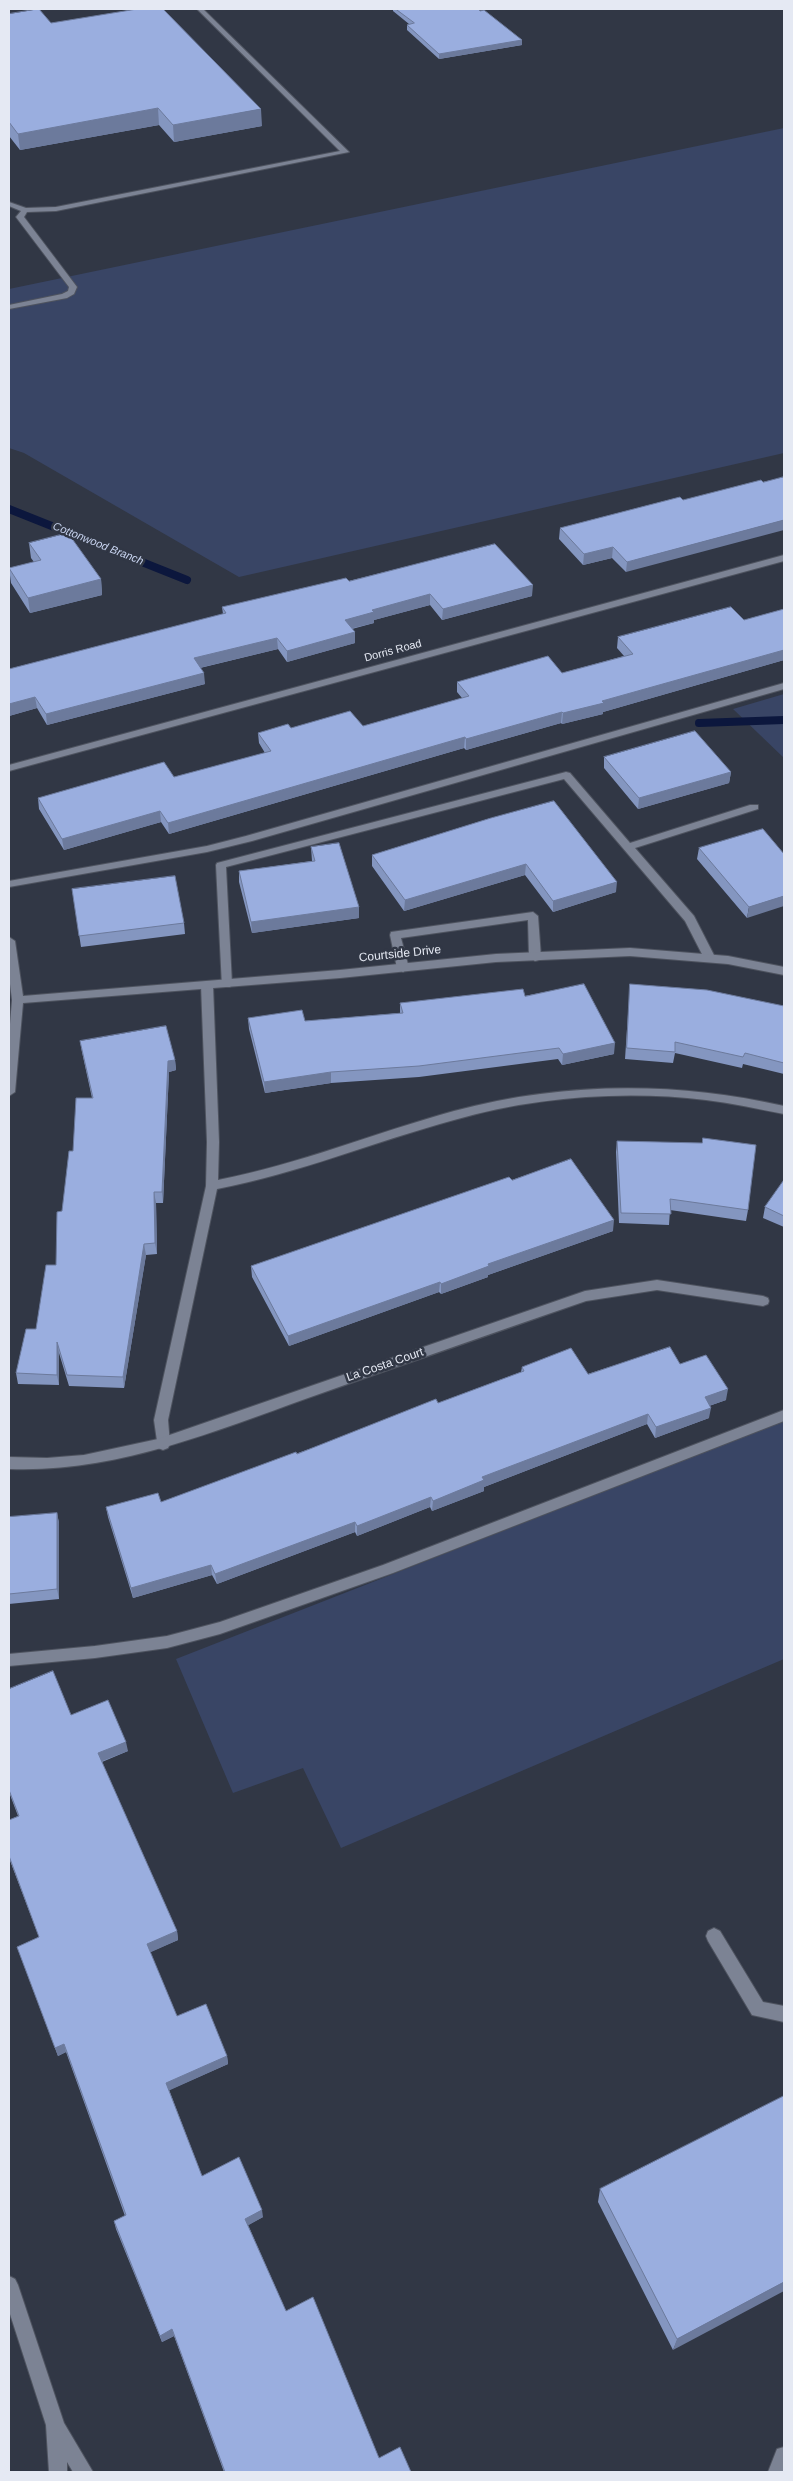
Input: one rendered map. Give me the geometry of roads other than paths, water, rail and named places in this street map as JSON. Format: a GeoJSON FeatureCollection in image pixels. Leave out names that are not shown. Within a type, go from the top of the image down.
{"type":"FeatureCollection","features":[{"type":"Feature","properties":{"kind":"street"},"geometry":{"type":"LineString","coordinates":[[9,204],[25,210],[56,209],[345,152],[200,9]]}},
{"type":"Feature","properties":{"kind":"street"},"geometry":{"type":"LineString","coordinates":[[9,307],[64,296],[71,292],[72,287],[20,217],[25,210]]}},
{"type":"Feature","properties":{"kind":"street","name":"Dorris Road"},"geometry":{"type":"LineString","coordinates":[[9,768],[784,558]]}},
{"type":"Feature","properties":{"kind":"street"},"geometry":{"type":"LineString","coordinates":[[9,884],[207,849],[248,839],[784,686]]}},
{"type":"Feature","properties":{"kind":"street"},"geometry":{"type":"LineString","coordinates":[[226,984],[221,865],[566,775],[690,919],[710,958]]}},
{"type":"Feature","properties":{"kind":"street"},"geometry":{"type":"LineString","coordinates":[[628,847],[754,808]]}},
{"type":"Feature","properties":{"kind":"street"},"geometry":{"type":"LineString","coordinates":[[403,968],[395,935],[532,916],[536,956]]}},
{"type":"Feature","properties":{"kind":"street"},"geometry":{"type":"LineString","coordinates":[[9,941],[18,1000],[9,1092]]}},
{"type":"Feature","properties":{"kind":"street","name":"Courtside Drive"},"geometry":{"type":"LineString","coordinates":[[18,1000],[226,984],[496,958],[630,952],[710,958],[784,971]]}},
{"type":"Feature","properties":{"kind":"street"},"geometry":{"type":"LineString","coordinates":[[163,1444],[161,1420],[212,1186],[213,1142],[207,985]]}},
{"type":"Feature","properties":{"kind":"street"},"geometry":{"type":"LineString","coordinates":[[212,1186],[274,1173],[455,1115],[535,1098],[611,1093],[682,1094],[784,1110]]}},
{"type":"Feature","properties":{"kind":"street","name":"La Costa Court"},"geometry":{"type":"LineString","coordinates":[[9,1463],[28,1465],[84,1460],[163,1444],[585,1296],[657,1285],[763,1301]]}},
{"type":"Feature","properties":{"kind":"street"},"geometry":{"type":"LineString","coordinates":[[9,1660],[95,1652],[158,1643],[220,1628],[388,1569],[784,1415]]}},
{"type":"Feature","properties":{"kind":"street"},"geometry":{"type":"LineString","coordinates":[[714,1936],[758,2009],[784,2014]]}},
{"type":"Feature","properties":{"kind":"street"},"geometry":{"type":"LineString","coordinates":[[9,2285],[54,2425],[58,2472]]}},
{"type":"Feature","properties":{"kind":"street"},"geometry":{"type":"LineString","coordinates":[[54,2425],[84,2472]]}},
{"type":"Feature","properties":{"kind":"street"},"geometry":{"type":"LineString","coordinates":[[778,2472],[784,2456]]}},
{"type":"Feature","properties":{"kind":"waterway","name":"Cottonwood Branch"},"geometry":{"type":"LineString","coordinates":[[9,509],[187,580]]}},
{"type":"Feature","properties":{"kind":"waterway","name":"Cottonwood Branch"},"geometry":{"type":"LineString","coordinates":[[699,723],[784,720]]}}]}
